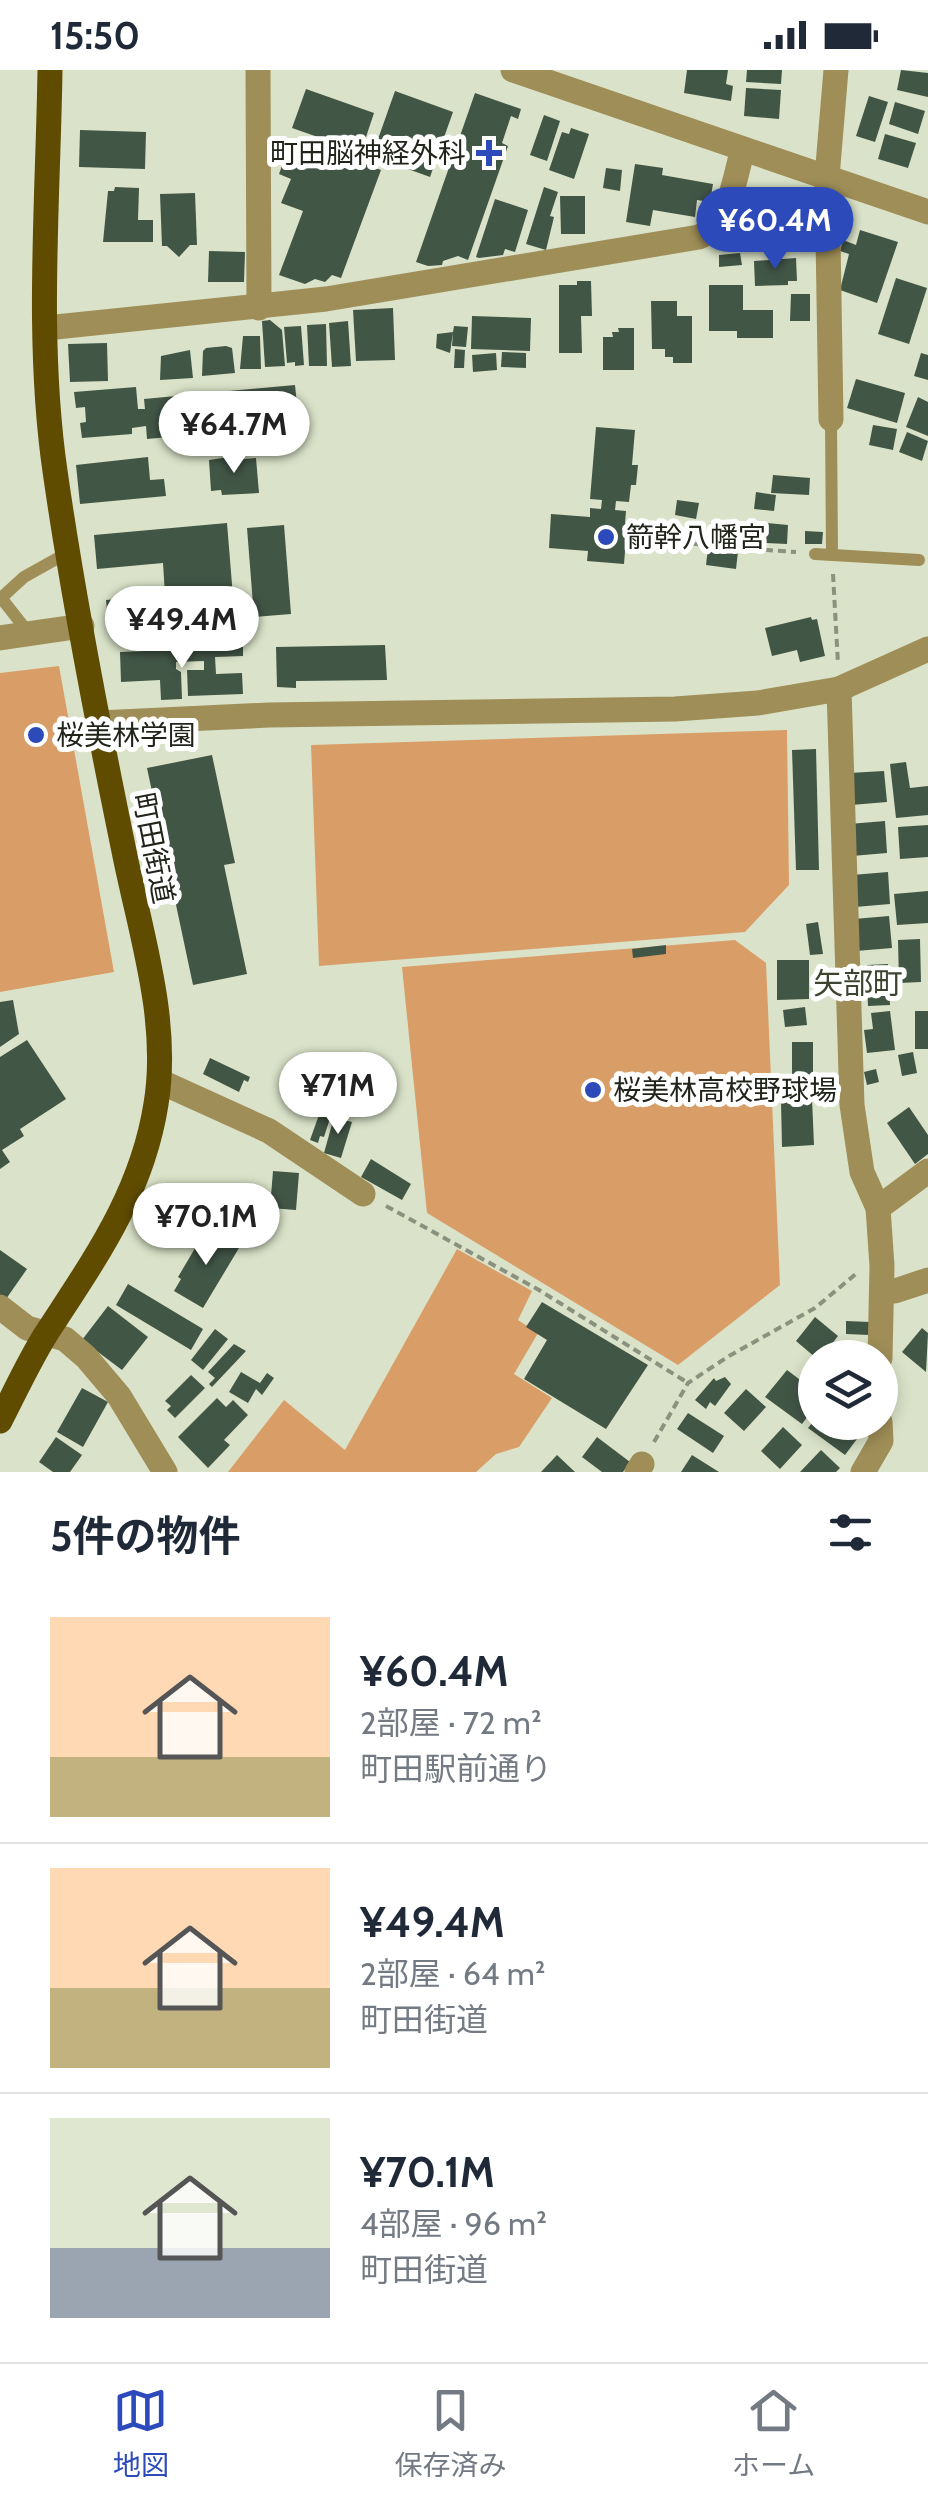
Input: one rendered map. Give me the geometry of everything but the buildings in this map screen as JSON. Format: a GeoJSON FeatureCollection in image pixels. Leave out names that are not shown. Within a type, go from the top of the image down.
{"type":"FeatureCollection","features":[{"type":"Feature","properties":{"kind":"main road","name":"町田街道"},"geometry":{"type":"LineString","coordinates":[[0,1421],[45,1336],[101,1253],[130,1196],[150,1139],[160,1081],[157,1014],[98,723],[50,428],[46,328],[50,70]]}},
{"type":"Feature","properties":{"kind":"street"},"geometry":{"type":"LineString","coordinates":[[258,70],[259,308]]}},
{"type":"Feature","properties":{"kind":"street"},"geometry":{"type":"LineString","coordinates":[[513,70],[928,212]]}},
{"type":"Feature","properties":{"kind":"street"},"geometry":{"type":"LineString","coordinates":[[831,419],[827,177],[836,70]]}},
{"type":"Feature","properties":{"kind":"street"},"geometry":{"type":"LineString","coordinates":[[46,328],[259,308],[698,237],[708,233],[722,217],[743,149]]}},
{"type":"Feature","properties":{"kind":"street"},"geometry":{"type":"LineString","coordinates":[[0,638],[82,626]]}},
{"type":"Feature","properties":{"kind":"street"},"geometry":{"type":"LineString","coordinates":[[98,723],[269,715],[675,710],[758,703],[839,689],[928,649]]}},
{"type":"Feature","properties":{"kind":"street"},"geometry":{"type":"LineString","coordinates":[[839,689],[852,1105],[862,1172],[878,1208],[881,1340]]}},
{"type":"Feature","properties":{"kind":"street"},"geometry":{"type":"LineString","coordinates":[[160,1081],[270,1132],[363,1194]]}},
{"type":"Feature","properties":{"kind":"street"},"geometry":{"type":"LineString","coordinates":[[878,1208],[928,1171]]}},
{"type":"Feature","properties":{"kind":"street"},"geometry":{"type":"LineString","coordinates":[[882,1288],[896,1291],[928,1280]]}},
{"type":"Feature","properties":{"kind":"street"},"geometry":{"type":"LineString","coordinates":[[0,1307],[28,1328],[65,1339],[94,1366],[118,1396],[165,1472]]}},
{"type":"Feature","properties":{"kind":"street"},"geometry":{"type":"LineString","coordinates":[[863,1472],[881,1440]]}},
{"type":"Feature","properties":{"kind":"lane"},"geometry":{"type":"LineString","coordinates":[[831,419],[832,555]]}},
{"type":"Feature","properties":{"kind":"lane"},"geometry":{"type":"LineString","coordinates":[[30,634],[1,599],[24,577],[69,552]]}},
{"type":"Feature","properties":{"kind":"lane"},"geometry":{"type":"LineString","coordinates":[[810,553],[919,560]]}},
{"type":"Feature","properties":{"kind":"path"},"geometry":{"type":"LineString","coordinates":[[641,540],[708,546]]}},
{"type":"Feature","properties":{"kind":"path"},"geometry":{"type":"LineString","coordinates":[[738,548],[810,553]]}},
{"type":"Feature","properties":{"kind":"path"},"geometry":{"type":"LineString","coordinates":[[832,555],[839,689]]}},
{"type":"Feature","properties":{"kind":"path"},"geometry":{"type":"LineString","coordinates":[[83,746],[124,740]]}},
{"type":"Feature","properties":{"kind":"path"},"geometry":{"type":"LineString","coordinates":[[363,1194],[539,1290],[688,1383]]}},
{"type":"Feature","properties":{"kind":"path"},"geometry":{"type":"LineString","coordinates":[[640,1468],[688,1383],[728,1356],[816,1308],[846,1285],[880,1247]]}},
{"type":"Feature","properties":{"kind":"shaded area"},"geometry":{"type":"Polygon","coordinates":[[[59,666],[114,972],[0,992],[0,673],[59,666]]]}},
{"type":"Feature","properties":{"kind":"shaded area"},"geometry":{"type":"Polygon","coordinates":[[[787,730],[789,885],[745,932],[319,966],[311,745],[787,730]]]}},
{"type":"Feature","properties":{"kind":"shaded area","name":"桜美林高校野球場"},"geometry":{"type":"Polygon","coordinates":[[[735,940],[766,963],[780,1285],[678,1365],[427,1213],[402,967],[735,940]]]}},
{"type":"Feature","properties":{"kind":"shaded area"},"geometry":{"type":"Polygon","coordinates":[[[457,1249],[532,1291],[518,1320],[538,1333],[514,1374],[552,1398],[519,1447],[496,1454],[476,1472],[228,1472],[284,1400],[345,1450],[457,1249]]]}},
{"type":"Feature","properties":{"kind":"place","name":"町田脳神経外科"},"geometry":{"type":"Point","coordinates":[489,153]}},
{"type":"Feature","properties":{"kind":"place","name":"箭幹八幡宮"},"geometry":{"type":"Point","coordinates":[606,537]}},
{"type":"Feature","properties":{"kind":"place","name":"桜美林学園"},"geometry":{"type":"Point","coordinates":[36,735]}},
{"type":"Feature","properties":{"kind":"place","name":"桜美林高校野球場"},"geometry":{"type":"Point","coordinates":[593,1090]}},
{"type":"Feature","properties":{"kind":"district","name":"矢部町"},"geometry":{"type":"Point","coordinates":[858,983]}}]}
